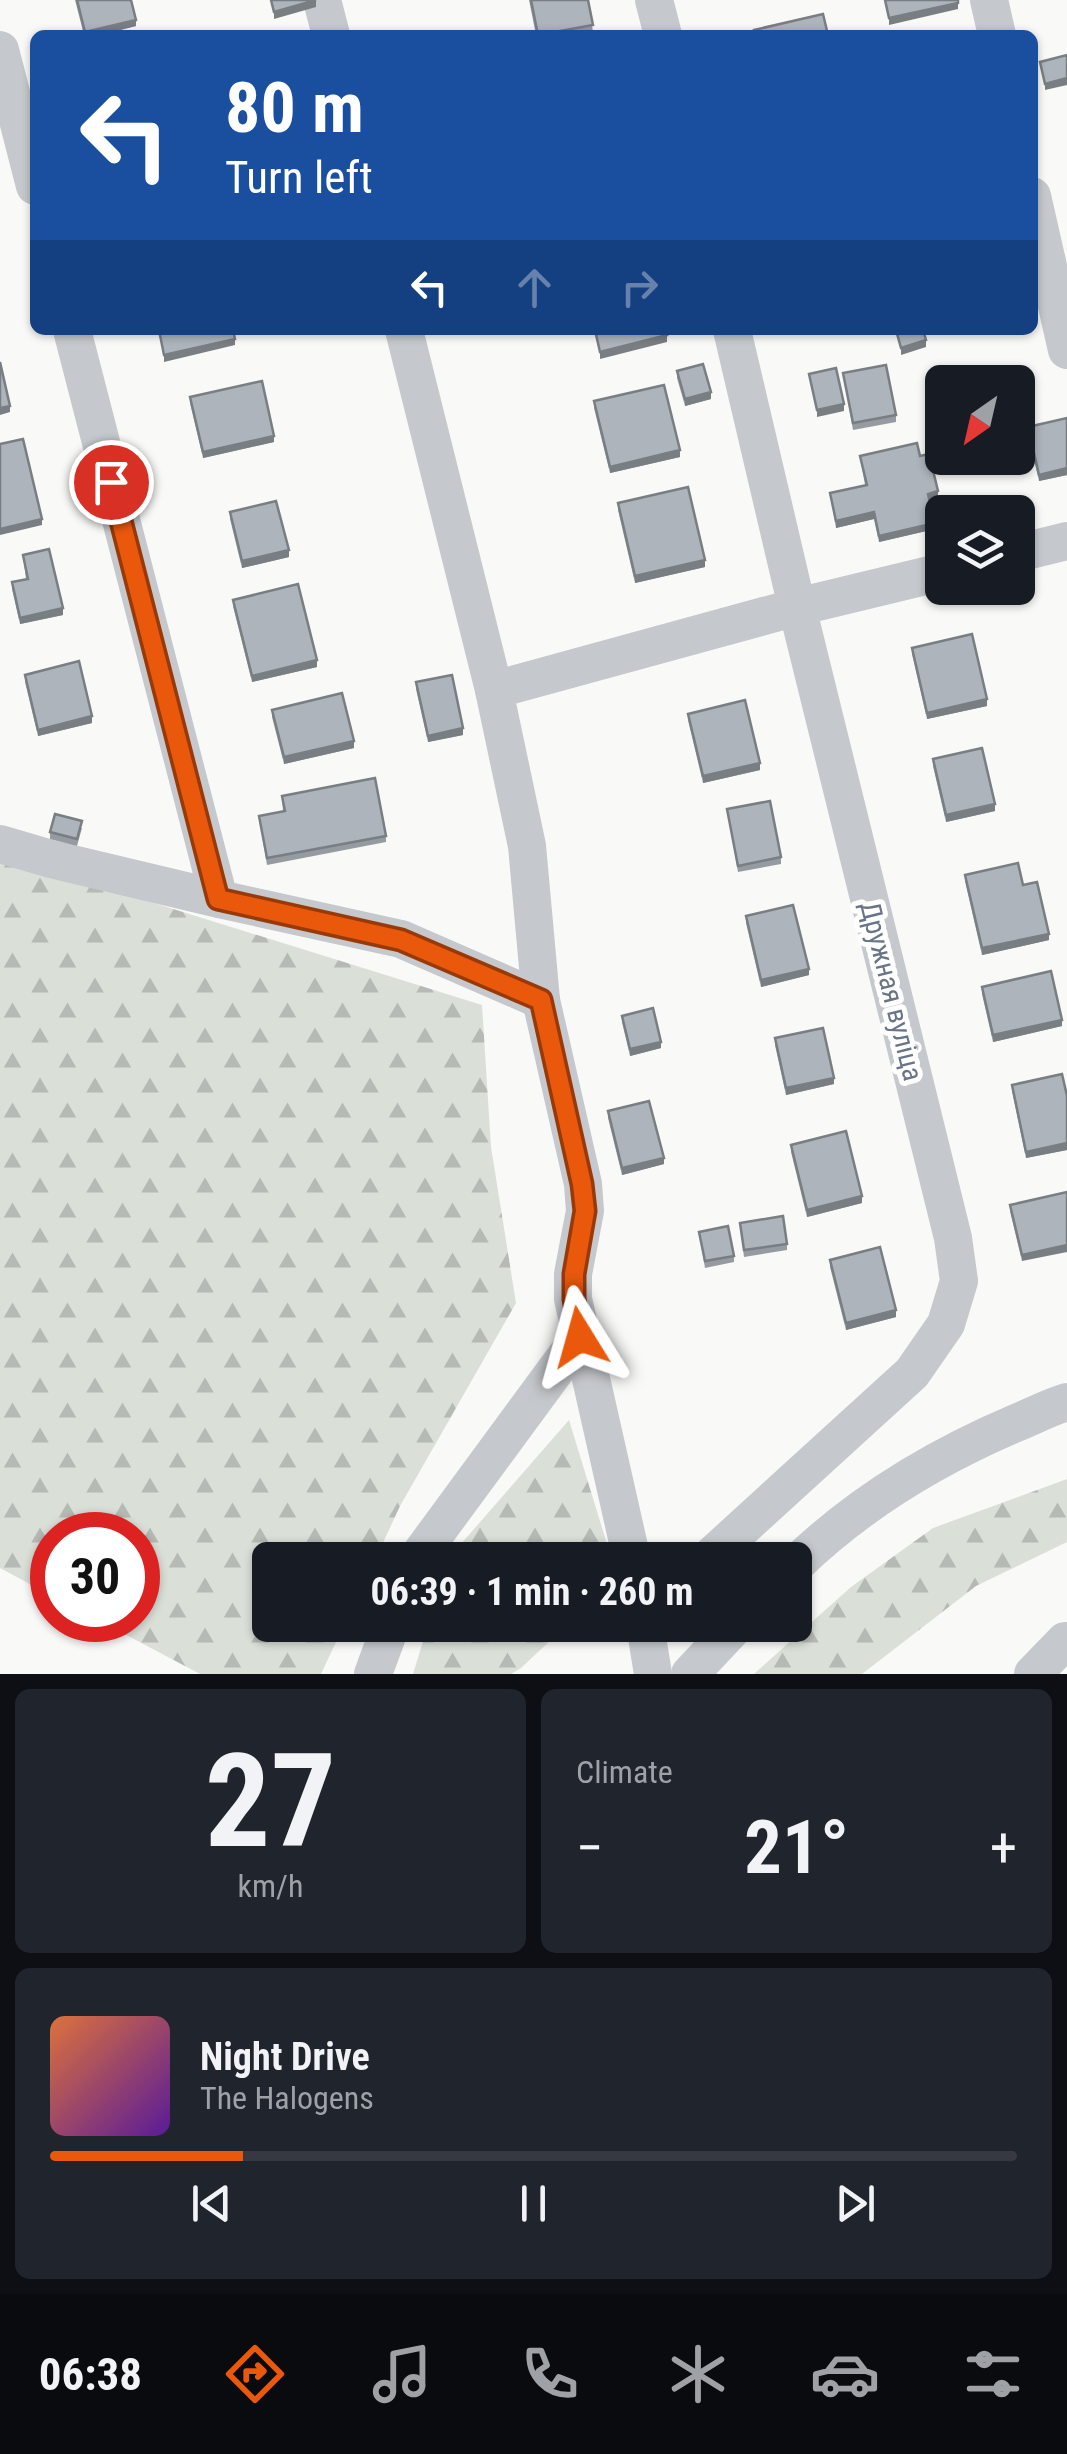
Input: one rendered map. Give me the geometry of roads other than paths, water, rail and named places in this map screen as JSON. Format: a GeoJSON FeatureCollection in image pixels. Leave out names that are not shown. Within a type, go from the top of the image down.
{"type":"FeatureCollection","features":[{"type":"Feature","properties":{"kind":"street"},"geometry":{"type":"LineString","coordinates":[[322,0],[330,30]]}},
{"type":"Feature","properties":{"kind":"street"},"geometry":{"type":"LineString","coordinates":[[654,0],[662,30]]}},
{"type":"Feature","properties":{"kind":"street"},"geometry":{"type":"LineString","coordinates":[[989,0],[996,30]]}},
{"type":"Feature","properties":{"kind":"street"},"geometry":{"type":"LineString","coordinates":[[0,50],[30,167]]}},
{"type":"Feature","properties":{"kind":"street"},"geometry":{"type":"LineString","coordinates":[[1038,222],[1067,350]]}},
{"type":"Feature","properties":{"kind":"street"},"geometry":{"type":"LineString","coordinates":[[73,335],[218,899]]}},
{"type":"Feature","properties":{"kind":"street"},"geometry":{"type":"LineString","coordinates":[[405,335],[494,690],[527,846],[541,1000],[585,1211],[574,1274],[574,1299],[628,1542]]}},
{"type":"Feature","properties":{"kind":"street","name":"Дружная вуліца"},"geometry":{"type":"LineString","coordinates":[[727,1542],[912,1373],[946,1324],[959,1281],[953,1238],[733,335]]}},
{"type":"Feature","properties":{"kind":"street"},"geometry":{"type":"LineString","coordinates":[[1035,549],[1067,541]]}},
{"type":"Feature","properties":{"kind":"street"},"geometry":{"type":"LineString","coordinates":[[494,690],[925,576]]}},
{"type":"Feature","properties":{"kind":"street"},"geometry":{"type":"LineString","coordinates":[[0,844],[401,940],[541,1000]]}},
{"type":"Feature","properties":{"kind":"street"},"geometry":{"type":"LineString","coordinates":[[429,1542],[580,1337]]}},
{"type":"Feature","properties":{"kind":"street"},"geometry":{"type":"LineString","coordinates":[[812,1549],[882,1494],[933,1463],[1067,1402]]}},
{"type":"Feature","properties":{"kind":"street"},"geometry":{"type":"LineString","coordinates":[[1033,1674],[1064,1641]]}},
{"type":"Feature","properties":{"kind":"street"},"geometry":{"type":"LineString","coordinates":[[373,1674],[384,1642]]}},
{"type":"Feature","properties":{"kind":"street"},"geometry":{"type":"LineString","coordinates":[[648,1642],[653,1674]]}},
{"type":"Feature","properties":{"kind":"street"},"geometry":{"type":"LineString","coordinates":[[690,1674],[720,1642]]}}]}
